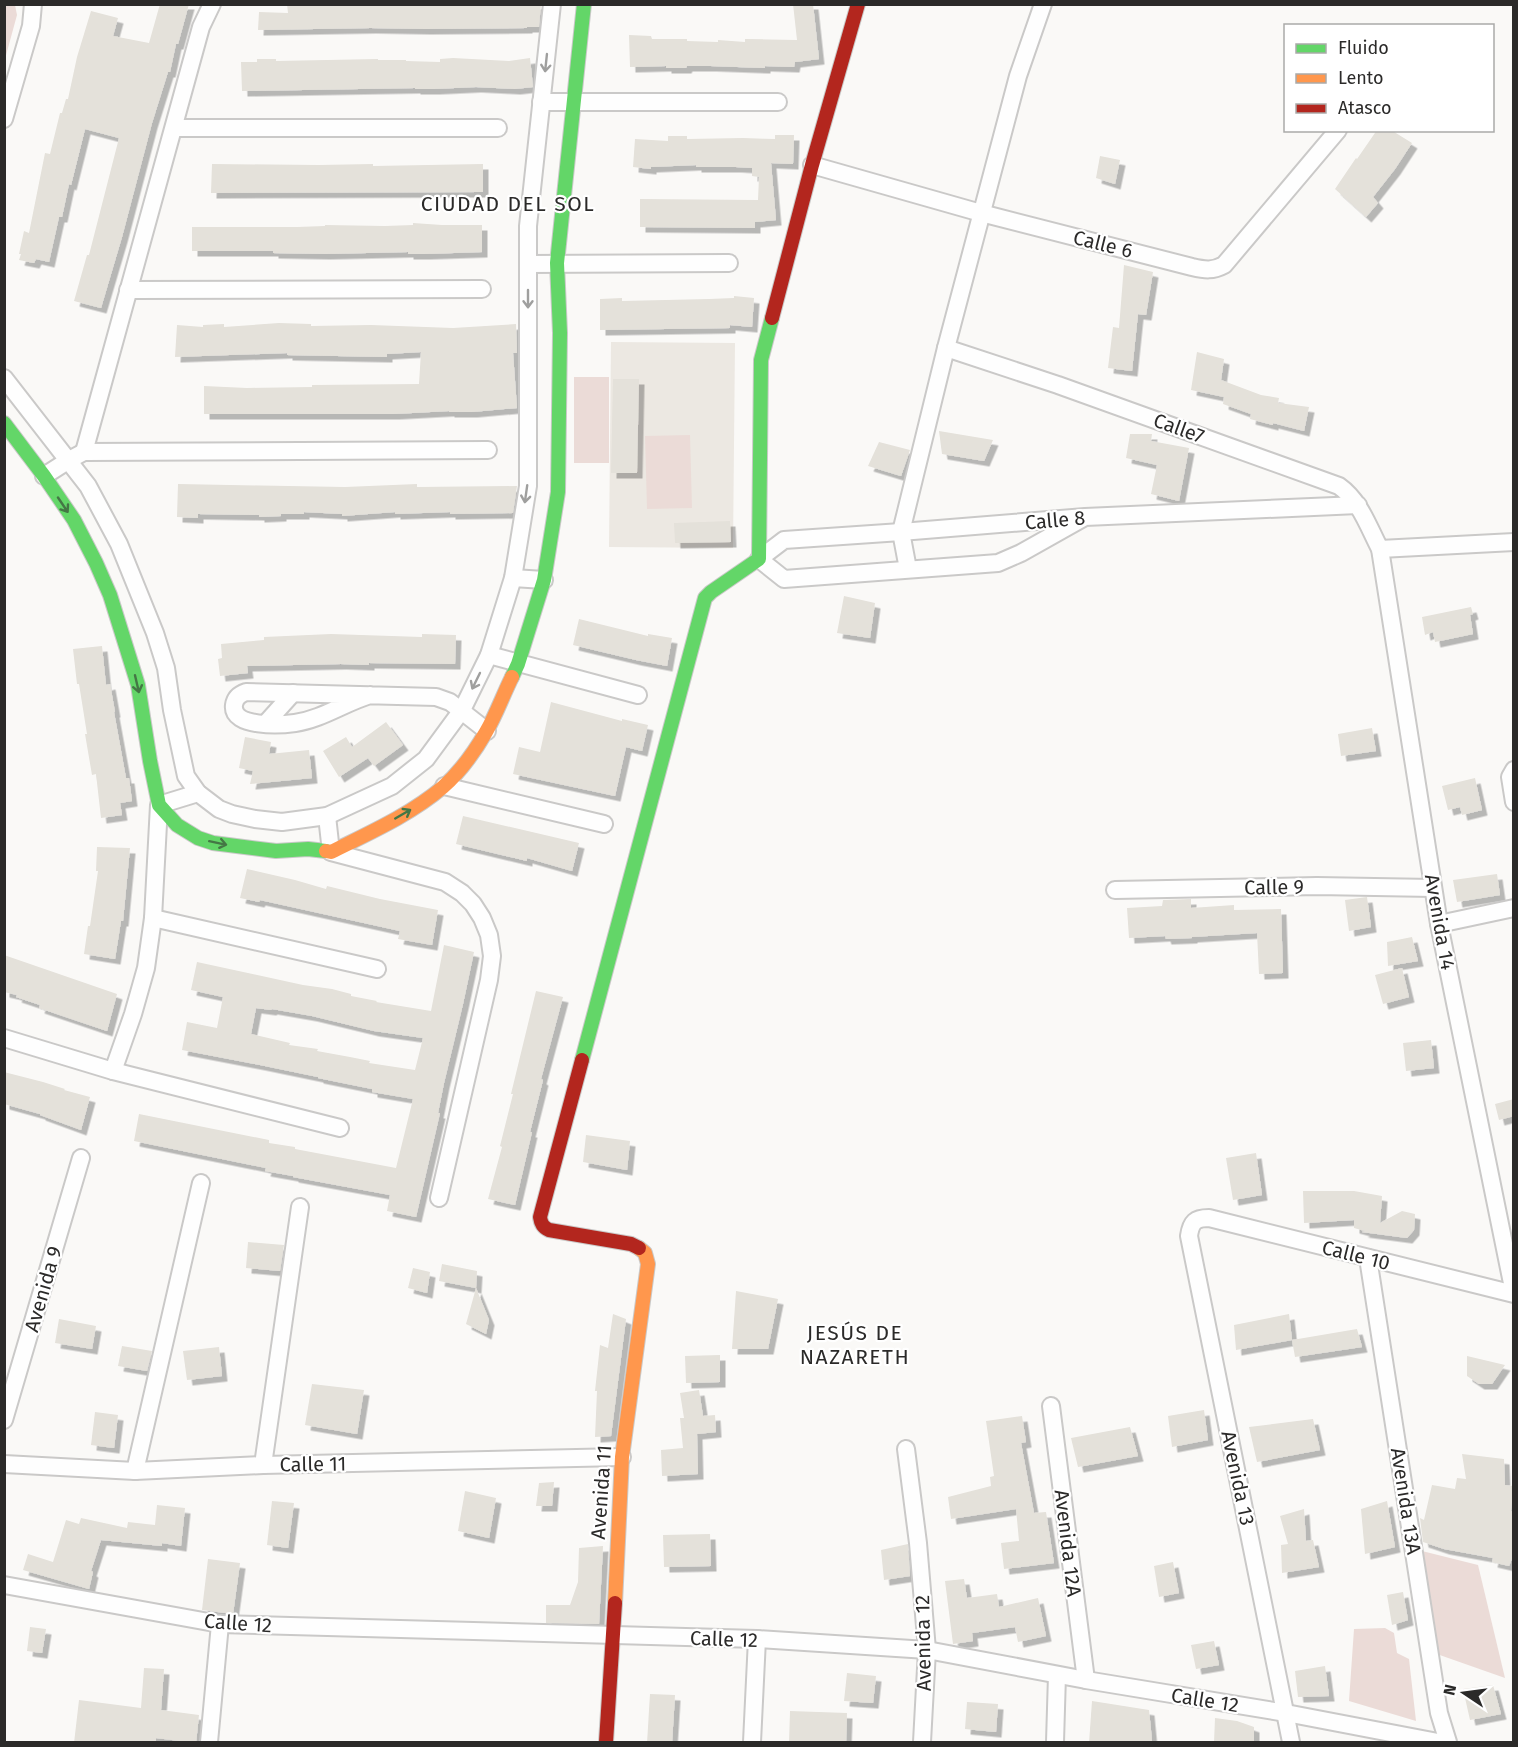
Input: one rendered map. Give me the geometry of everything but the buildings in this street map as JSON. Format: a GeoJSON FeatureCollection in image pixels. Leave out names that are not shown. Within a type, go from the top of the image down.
{"type":"FeatureCollection","features":[{"type":"Feature","properties":{"kind":"street"},"geometry":{"type":"LineString","coordinates":[[4,119],[31,26],[33,4]]}},
{"type":"Feature","properties":{"kind":"street"},"geometry":{"type":"LineString","coordinates":[[84,452],[201,27],[212,4]]}},
{"type":"Feature","properties":{"kind":"street"},"geometry":{"type":"LineString","coordinates":[[4,378],[88,486],[119,544],[155,633],[166,668],[186,776],[198,793],[219,809],[255,819],[282,822],[327,816],[392,786],[426,759],[462,710],[489,655],[513,578],[528,486],[528,226],[552,4]]}},
{"type":"Feature","properties":{"kind":"street"},"geometry":{"type":"LineString","coordinates":[[331,852],[404,814],[444,786],[469,758],[487,731],[518,664],[544,580],[558,492],[560,333],[557,263],[584,4]]}},
{"type":"Feature","properties":{"kind":"street"},"geometry":{"type":"LineString","coordinates":[[858,4],[812,165],[761,360],[759,559],[784,579],[998,563],[1021,553],[1085,517]]}},
{"type":"Feature","properties":{"kind":"street"},"geometry":{"type":"LineString","coordinates":[[909,569],[901,532],[946,348],[1018,76],[1044,4]]}},
{"type":"Feature","properties":{"kind":"street"},"geometry":{"type":"LineString","coordinates":[[542,102],[777,102]]}},
{"type":"Feature","properties":{"kind":"street"},"geometry":{"type":"LineString","coordinates":[[174,128],[498,128]]}},
{"type":"Feature","properties":{"kind":"street","name":"Calle 6"},"geometry":{"type":"LineString","coordinates":[[812,165],[981,213],[1204,270],[1216,269],[1224,265],[1336,132]]}},
{"type":"Feature","properties":{"kind":"street"},"geometry":{"type":"LineString","coordinates":[[528,264],[729,263]]}},
{"type":"Feature","properties":{"kind":"street"},"geometry":{"type":"LineString","coordinates":[[128,290],[482,289]]}},
{"type":"Feature","properties":{"kind":"street","name":"Calle7"},"geometry":{"type":"LineString","coordinates":[[946,348],[1058,385],[1339,486],[1350,494],[1358,505],[1380,549]]}},
{"type":"Feature","properties":{"kind":"street"},"geometry":{"type":"LineString","coordinates":[[4,423],[74,520],[110,595],[138,685],[159,805],[153,918],[146,968],[134,1014],[113,1071]]}},
{"type":"Feature","properties":{"kind":"street"},"geometry":{"type":"LineString","coordinates":[[45,477],[84,452],[488,450]]}},
{"type":"Feature","properties":{"kind":"street","name":"Calle 8"},"geometry":{"type":"LineString","coordinates":[[759,559],[784,540],[1085,517],[1358,505]]}},
{"type":"Feature","properties":{"kind":"street"},"geometry":{"type":"LineString","coordinates":[[1380,549],[1514,542]]}},
{"type":"Feature","properties":{"kind":"street","name":"Avenida 14"},"geometry":{"type":"LineString","coordinates":[[1380,549],[1438,924],[1509,1247],[1514,1294]]}},
{"type":"Feature","properties":{"kind":"street","name":"Avenida 11"},"geometry":{"type":"LineString","coordinates":[[606,1743],[622,1457],[648,1264],[646,1254],[640,1247],[549,1230],[541,1223],[540,1217],[705,598],[759,559]]}},
{"type":"Feature","properties":{"kind":"street"},"geometry":{"type":"LineString","coordinates":[[513,578],[544,580]]}},
{"type":"Feature","properties":{"kind":"street"},"geometry":{"type":"LineString","coordinates":[[110,595],[137,588]]}},
{"type":"Feature","properties":{"kind":"street"},"geometry":{"type":"LineString","coordinates":[[489,655],[638,695]]}},
{"type":"Feature","properties":{"kind":"street"},"geometry":{"type":"LineString","coordinates":[[370,695],[353,700],[321,717],[294,723],[246,721],[238,717],[234,706],[237,698],[246,692],[370,695],[436,697],[462,710],[487,731]]}},
{"type":"Feature","properties":{"kind":"street"},"geometry":{"type":"LineString","coordinates":[[266,723],[293,693]]}},
{"type":"Feature","properties":{"kind":"street"},"geometry":{"type":"LineString","coordinates":[[1514,770],[1510,777],[1514,802]]}},
{"type":"Feature","properties":{"kind":"street"},"geometry":{"type":"LineString","coordinates":[[444,786],[604,824]]}},
{"type":"Feature","properties":{"kind":"street"},"geometry":{"type":"LineString","coordinates":[[159,805],[198,793]]}},
{"type":"Feature","properties":{"kind":"street"},"geometry":{"type":"LineString","coordinates":[[159,805],[177,825],[198,838],[213,843],[276,851],[308,849],[331,852],[445,882],[462,893],[473,904],[489,935],[492,956],[489,980],[439,1198]]}},
{"type":"Feature","properties":{"kind":"street"},"geometry":{"type":"LineString","coordinates":[[327,816],[331,852]]}},
{"type":"Feature","properties":{"kind":"street","name":"Calle 9"},"geometry":{"type":"LineString","coordinates":[[1115,891],[1317,886],[1433,888]]}},
{"type":"Feature","properties":{"kind":"street"},"geometry":{"type":"LineString","coordinates":[[1438,924],[1514,908]]}},
{"type":"Feature","properties":{"kind":"street"},"geometry":{"type":"LineString","coordinates":[[153,918],[377,969]]}},
{"type":"Feature","properties":{"kind":"street"},"geometry":{"type":"LineString","coordinates":[[4,1038],[113,1071],[340,1128]]}},
{"type":"Feature","properties":{"kind":"street","name":"Avenida 9"},"geometry":{"type":"LineString","coordinates":[[4,1420],[81,1158]]}},
{"type":"Feature","properties":{"kind":"street"},"geometry":{"type":"LineString","coordinates":[[135,1471],[201,1183]]}},
{"type":"Feature","properties":{"kind":"street"},"geometry":{"type":"LineString","coordinates":[[263,1465],[300,1207]]}},
{"type":"Feature","properties":{"kind":"street","name":"Calle 10"},"geometry":{"type":"LineString","coordinates":[[1199,1218],[1209,1218],[1514,1294]]}},
{"type":"Feature","properties":{"kind":"street","name":"Avenida 13"},"geometry":{"type":"LineString","coordinates":[[1199,1218],[1191,1225],[1189,1236],[1291,1743]]}},
{"type":"Feature","properties":{"kind":"street","name":"Avenida 13A"},"geometry":{"type":"LineString","coordinates":[[1368,1258],[1437,1701],[1448,1743]]}},
{"type":"Feature","properties":{"kind":"street","name":"Avenida 12A"},"geometry":{"type":"LineString","coordinates":[[1051,1406],[1086,1680]]}},
{"type":"Feature","properties":{"kind":"street","name":"Avenida 12"},"geometry":{"type":"LineString","coordinates":[[906,1449],[918,1543],[927,1650],[922,1743]]}},
{"type":"Feature","properties":{"kind":"street","name":"Calle 11"},"geometry":{"type":"LineString","coordinates":[[4,1464],[135,1471],[263,1465],[622,1457]]}},
{"type":"Feature","properties":{"kind":"street","name":"Calle 12"},"geometry":{"type":"LineString","coordinates":[[4,1585],[220,1624],[757,1639],[927,1650],[1057,1675],[1286,1713],[1438,1743]]}},
{"type":"Feature","properties":{"kind":"street"},"geometry":{"type":"LineString","coordinates":[[209,1743],[220,1624]]}},
{"type":"Feature","properties":{"kind":"street"},"geometry":{"type":"LineString","coordinates":[[752,1743],[757,1639]]}},
{"type":"Feature","properties":{"kind":"street"},"geometry":{"type":"LineString","coordinates":[[1055,1743],[1057,1675]]}},
{"type":"Feature","properties":{"kind":"shaded area"},"geometry":{"type":"Polygon","coordinates":[[[5,4],[15,5],[17,15],[5,59],[5,4]]]}},
{"type":"Feature","properties":{"kind":"shaded area"},"geometry":{"type":"Polygon","coordinates":[[[611,342],[735,343],[733,548],[609,547],[611,342]]]}},
{"type":"Feature","properties":{"kind":"shaded area"},"geometry":{"type":"Polygon","coordinates":[[[574,377],[609,377],[609,463],[574,463],[574,377]]]}},
{"type":"Feature","properties":{"kind":"shaded area"},"geometry":{"type":"Polygon","coordinates":[[[690,435],[692,508],[647,509],[645,436],[690,435]]]}},
{"type":"Feature","properties":{"kind":"shaded area"},"geometry":{"type":"Polygon","coordinates":[[[1422,1551],[1478,1565],[1505,1678],[1434,1653],[1422,1551]]]}},
{"type":"Feature","properties":{"kind":"shaded area"},"geometry":{"type":"Polygon","coordinates":[[[1385,1628],[1394,1633],[1397,1653],[1409,1659],[1416,1721],[1349,1701],[1354,1629],[1385,1628]]]}},
{"type":"Feature","properties":{"kind":"traffic: fast"},"geometry":{"type":"LineString","coordinates":[[512,677],[544,580],[558,492],[560,333],[557,263],[584,4]]}},
{"type":"Feature","properties":{"kind":"traffic: fast"},"geometry":{"type":"LineString","coordinates":[[582,1060],[705,598],[759,559],[761,360],[772,318]]}},
{"type":"Feature","properties":{"kind":"traffic: fast"},"geometry":{"type":"LineString","coordinates":[[4,423],[74,520],[110,595],[138,685],[159,805],[177,825],[198,838],[213,843],[276,851],[308,849],[326,851]]}},
{"type":"Feature","properties":{"kind":"traffic: slow"},"geometry":{"type":"LineString","coordinates":[[326,851],[331,852],[389,823],[443,787],[461,768],[482,739],[512,677]]}},
{"type":"Feature","properties":{"kind":"traffic: slow"},"geometry":{"type":"LineString","coordinates":[[615,1603],[622,1457],[648,1264],[645,1253],[639,1248]]}},
{"type":"Feature","properties":{"kind":"traffic: jam"},"geometry":{"type":"LineString","coordinates":[[772,318],[812,165],[858,4]]}},
{"type":"Feature","properties":{"kind":"traffic: jam"},"geometry":{"type":"LineString","coordinates":[[582,1060],[540,1217],[541,1222],[549,1230],[631,1244],[639,1248]]}},
{"type":"Feature","properties":{"kind":"traffic: jam"},"geometry":{"type":"LineString","coordinates":[[606,1742],[615,1603]]}},
{"type":"Feature","properties":{"kind":"district","name":"CIUDAD DEL SOL"},"geometry":{"type":"Point","coordinates":[508,204]}},
{"type":"Feature","properties":{"kind":"district","name":"JESÚS DE NAZARETH"},"geometry":{"type":"Point","coordinates":[855,1345]}}]}
